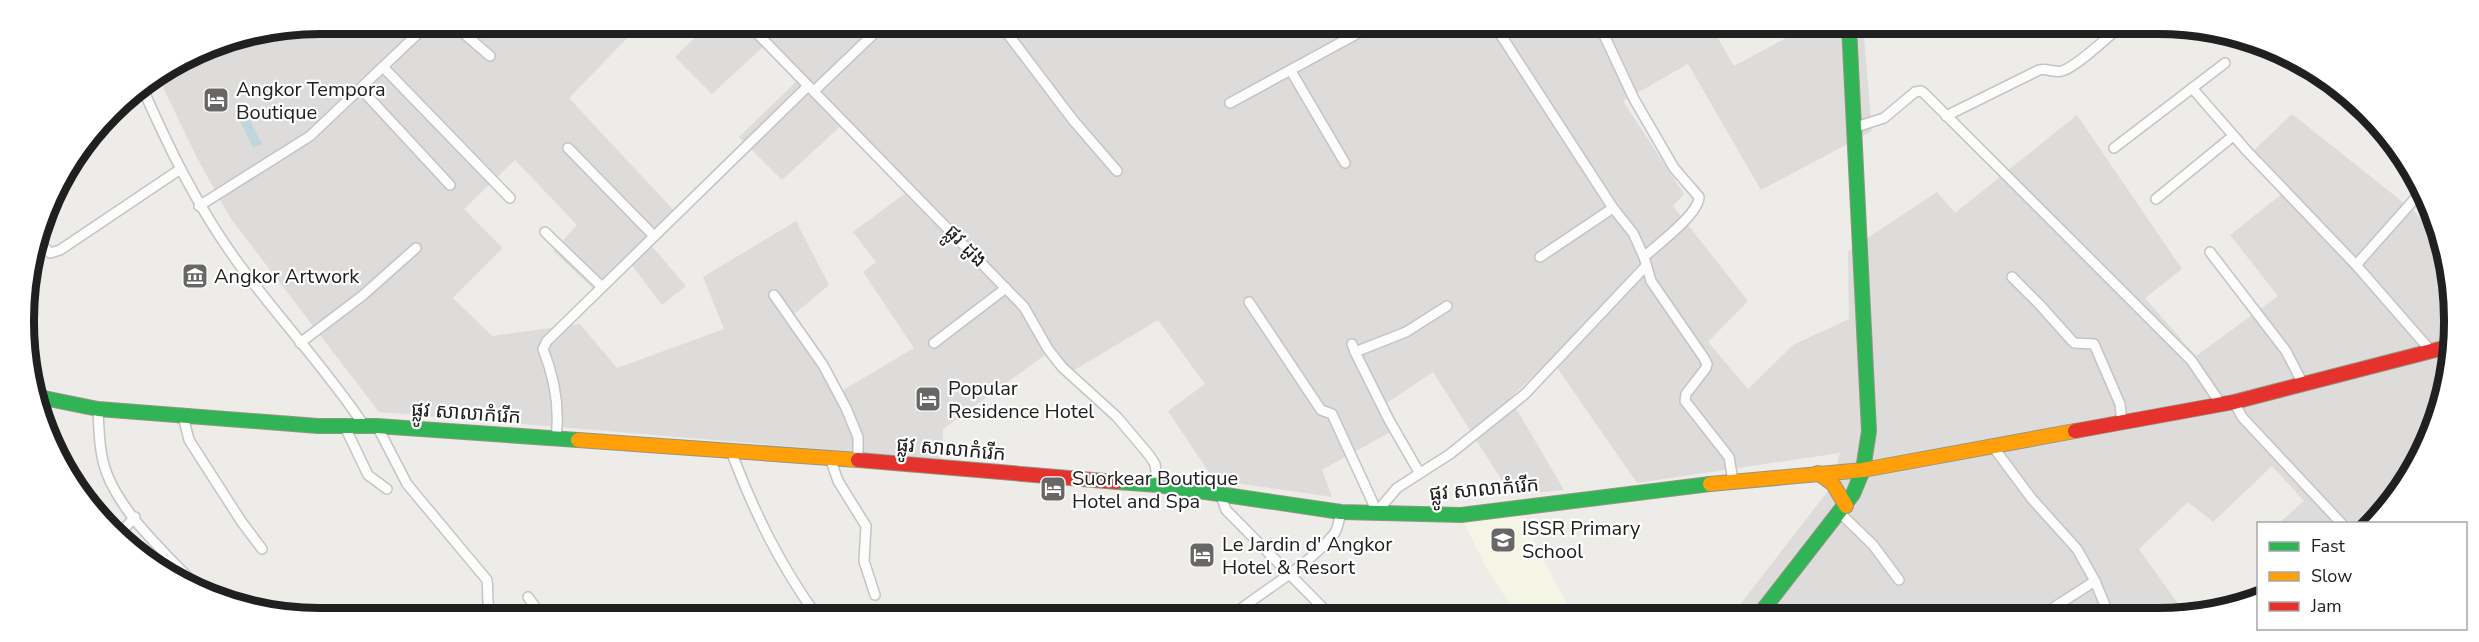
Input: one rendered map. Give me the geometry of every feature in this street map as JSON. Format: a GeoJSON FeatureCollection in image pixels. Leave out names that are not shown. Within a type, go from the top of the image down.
{"type":"FeatureCollection","features":[{"type":"Feature","properties":{"kind":"main road"},"geometry":{"type":"LineString","coordinates":[[1765,608],[1853,494],[1863,470],[1869,432],[1850,34]]}},
{"type":"Feature","properties":{"kind":"main road","name":"ផ្លូវ សាលាកំរើក"},"geometry":{"type":"LineString","coordinates":[[45,398],[98,410],[345,427],[556,438],[1157,481],[1341,512],[1461,514],[1733,481],[1863,470],[1994,448],[2227,403],[2299,375],[2443,348]]}},
{"type":"Feature","properties":{"kind":"main road"},"geometry":{"type":"LineString","coordinates":[[1818,473],[1833,484],[1843,509]]}},
{"type":"Feature","properties":{"kind":"street"},"geometry":{"type":"LineString","coordinates":[[200,206],[306,140],[418,34]]}},
{"type":"Feature","properties":{"kind":"street"},"geometry":{"type":"LineString","coordinates":[[465,34],[490,56]]}},
{"type":"Feature","properties":{"kind":"street","name":"ផ្លូវ ដូង"},"geometry":{"type":"LineString","coordinates":[[758,34],[1024,308],[1062,368],[1117,417],[1155,464],[1157,481]]}},
{"type":"Feature","properties":{"kind":"street"},"geometry":{"type":"LineString","coordinates":[[556,438],[557,396],[543,347],[557,330],[654,236],[811,88],[874,34]]}},
{"type":"Feature","properties":{"kind":"street"},"geometry":{"type":"LineString","coordinates":[[1008,34],[1073,120],[1117,171]]}},
{"type":"Feature","properties":{"kind":"street"},"geometry":{"type":"LineString","coordinates":[[1230,103],[1358,34]]}},
{"type":"Feature","properties":{"kind":"street"},"geometry":{"type":"LineString","coordinates":[[1501,34],[1613,208],[1632,233],[1651,281],[1704,357],[1706,368],[1686,394],[1685,401],[1728,457],[1733,481]]}},
{"type":"Feature","properties":{"kind":"street"},"geometry":{"type":"LineString","coordinates":[[1946,116],[2039,70],[2045,68],[2057,71],[2068,68],[2112,34]]}},
{"type":"Feature","properties":{"kind":"street"},"geometry":{"type":"LineString","coordinates":[[1375,513],[1397,488],[1450,454],[1525,394],[1698,205],[1699,197],[1674,168],[1640,109],[1604,35]]}},
{"type":"Feature","properties":{"kind":"street"},"geometry":{"type":"LineString","coordinates":[[2114,148],[2225,63]]}},
{"type":"Feature","properties":{"kind":"street"},"geometry":{"type":"LineString","coordinates":[[383,67],[510,198]]}},
{"type":"Feature","properties":{"kind":"street"},"geometry":{"type":"LineString","coordinates":[[1291,71],[1345,163]]}},
{"type":"Feature","properties":{"kind":"street"},"geometry":{"type":"LineString","coordinates":[[362,88],[450,185]]}},
{"type":"Feature","properties":{"kind":"street"},"geometry":{"type":"LineString","coordinates":[[2192,88],[2233,136],[2356,265],[2431,351]]}},
{"type":"Feature","properties":{"kind":"street"},"geometry":{"type":"LineString","coordinates":[[1856,127],[1884,118],[1915,92],[1921,91],[2191,360],[2227,403],[2340,522]]}},
{"type":"Feature","properties":{"kind":"street"},"geometry":{"type":"LineString","coordinates":[[146,95],[179,170],[237,262],[300,343],[371,427],[407,484],[486,580],[489,592],[486,603],[489,608]]}},
{"type":"Feature","properties":{"kind":"street"},"geometry":{"type":"LineString","coordinates":[[2156,199],[2233,136]]}},
{"type":"Feature","properties":{"kind":"street"},"geometry":{"type":"LineString","coordinates":[[568,148],[654,236]]}},
{"type":"Feature","properties":{"kind":"street"},"geometry":{"type":"LineString","coordinates":[[44,247],[50,253],[60,250],[179,170]]}},
{"type":"Feature","properties":{"kind":"street"},"geometry":{"type":"LineString","coordinates":[[2356,265],[2416,197]]}},
{"type":"Feature","properties":{"kind":"street"},"geometry":{"type":"LineString","coordinates":[[1540,257],[1613,208]]}},
{"type":"Feature","properties":{"kind":"street"},"geometry":{"type":"LineString","coordinates":[[545,232],[602,287]]}},
{"type":"Feature","properties":{"kind":"street"},"geometry":{"type":"LineString","coordinates":[[300,343],[362,296],[416,248]]}},
{"type":"Feature","properties":{"kind":"street"},"geometry":{"type":"LineString","coordinates":[[2210,252],[2286,351],[2299,375]]}},
{"type":"Feature","properties":{"kind":"street"},"geometry":{"type":"LineString","coordinates":[[2012,278],[2074,343],[2094,344],[2120,404],[2122,423]]}},
{"type":"Feature","properties":{"kind":"street"},"geometry":{"type":"LineString","coordinates":[[934,343],[1006,288]]}},
{"type":"Feature","properties":{"kind":"street"},"geometry":{"type":"LineString","coordinates":[[774,295],[823,365],[846,408],[858,437],[858,461]]}},
{"type":"Feature","properties":{"kind":"street"},"geometry":{"type":"LineString","coordinates":[[1249,302],[1321,410],[1332,414],[1373,503],[1375,513]]}},
{"type":"Feature","properties":{"kind":"street"},"geometry":{"type":"LineString","coordinates":[[1419,472],[1389,420],[1353,348],[1406,332],[1447,306]]}},
{"type":"Feature","properties":{"kind":"street"},"geometry":{"type":"LineString","coordinates":[[98,410],[99,434],[107,474],[135,518],[184,572]]}},
{"type":"Feature","properties":{"kind":"street"},"geometry":{"type":"LineString","coordinates":[[183,416],[189,440],[262,549]]}},
{"type":"Feature","properties":{"kind":"street"},"geometry":{"type":"LineString","coordinates":[[345,427],[368,475],[387,489]]}},
{"type":"Feature","properties":{"kind":"street"},"geometry":{"type":"LineString","coordinates":[[1994,448],[2032,499],[2077,549],[2095,581],[2106,608]]}},
{"type":"Feature","properties":{"kind":"street"},"geometry":{"type":"LineString","coordinates":[[731,452],[775,553],[811,608]]}},
{"type":"Feature","properties":{"kind":"street"},"geometry":{"type":"LineString","coordinates":[[830,458],[838,481],[866,526],[864,561],[875,595]]}},
{"type":"Feature","properties":{"kind":"street"},"geometry":{"type":"LineString","coordinates":[[1220,493],[1226,510],[1323,608]]}},
{"type":"Feature","properties":{"kind":"street"},"geometry":{"type":"LineString","coordinates":[[1843,509],[1874,545],[1899,580]]}},
{"type":"Feature","properties":{"kind":"street"},"geometry":{"type":"LineString","coordinates":[[1242,608],[1261,592],[1290,574],[1335,533],[1341,512]]}},
{"type":"Feature","properties":{"kind":"street"},"geometry":{"type":"LineString","coordinates":[[124,529],[135,518]]}},
{"type":"Feature","properties":{"kind":"street"},"geometry":{"type":"LineString","coordinates":[[2053,608],[2095,581]]}},
{"type":"Feature","properties":{"kind":"street"},"geometry":{"type":"LineString","coordinates":[[528,597],[536,608]]}},
{"type":"Feature","properties":{"kind":"shaded area"},"geometry":{"type":"Polygon","coordinates":[[[321,34],[631,34],[569,98],[680,217],[651,245],[686,286],[662,305],[631,264],[600,295],[553,251],[577,225],[515,160],[464,209],[503,248],[453,298],[492,336],[580,324],[617,368],[724,329],[703,277],[796,221],[829,285],[793,315],[843,390],[914,348],[863,272],[876,262],[853,232],[907,192],[843,124],[782,180],[739,137],[797,81],[763,47],[712,94],[675,57],[699,34],[1716,34],[1734,66],[1793,34],[1864,34],[1872,131],[1761,190],[1688,64],[1623,101],[1684,194],[1673,206],[1748,301],[1708,342],[1748,389],[1793,345],[1849,319],[1848,251],[1937,192],[1955,213],[2077,115],[2182,269],[2145,298],[2196,356],[2278,296],[2230,235],[2283,193],[2247,157],[2292,114],[2414,211],[2428,225],[2435,247],[2442,284],[2444,340],[2435,395],[2423,431],[2396,480],[2363,522],[2280,522],[2304,501],[2272,466],[2213,522],[2188,502],[2139,549],[2180,607],[1737,608],[1831,487],[1840,453],[1637,483],[1551,359],[1510,398],[1564,490],[1511,495],[1433,372],[1381,407],[1392,431],[1322,470],[1332,497],[1214,480],[1168,411],[1205,384],[1158,320],[1066,375],[1045,355],[943,429],[942,459],[379,412],[231,219],[198,160],[161,84],[211,56],[247,44],[284,37],[321,34]]]}},
{"type":"Feature","properties":{"kind":"shaded area","name":"ISSR Primary School"},"geometry":{"type":"Polygon","coordinates":[[[1515,506],[1569,608],[1512,608],[1485,566],[1461,515],[1515,506]]]}},
{"type":"Feature","properties":{"kind":"water"},"geometry":{"type":"Polygon","coordinates":[[[248,117],[262,144],[253,148],[240,121],[248,117]]]}},
{"type":"Feature","properties":{"kind":"traffic: fast"},"geometry":{"type":"LineString","coordinates":[[1764,608],[1853,494],[1863,470],[1869,431],[1849,34]]}},
{"type":"Feature","properties":{"kind":"traffic: fast"},"geometry":{"type":"LineString","coordinates":[[45,398],[98,409],[318,426],[377,426],[578,440]]}},
{"type":"Feature","properties":{"kind":"traffic: fast"},"geometry":{"type":"LineString","coordinates":[[1117,482],[1158,485],[1341,512],[1461,515],[1710,484]]}},
{"type":"Feature","properties":{"kind":"traffic: slow"},"geometry":{"type":"LineString","coordinates":[[1710,484],[1863,470],[2075,431]]}},
{"type":"Feature","properties":{"kind":"traffic: slow"},"geometry":{"type":"LineString","coordinates":[[578,440],[858,460]]}},
{"type":"Feature","properties":{"kind":"traffic: slow"},"geometry":{"type":"LineString","coordinates":[[1818,473],[1833,484],[1846,506]]}},
{"type":"Feature","properties":{"kind":"traffic: jam"},"geometry":{"type":"LineString","coordinates":[[2075,431],[2234,402],[2443,348]]}},
{"type":"Feature","properties":{"kind":"traffic: jam"},"geometry":{"type":"LineString","coordinates":[[858,460],[1117,482]]}},
{"type":"Feature","properties":{"kind":"place","name":"Angkor Tempora Boutique"},"geometry":{"type":"Point","coordinates":[216,100]}},
{"type":"Feature","properties":{"kind":"place","name":"Angkor Artwork"},"geometry":{"type":"Point","coordinates":[195,276]}},
{"type":"Feature","properties":{"kind":"place","name":"Popular Residence Hotel"},"geometry":{"type":"Point","coordinates":[928,399]}},
{"type":"Feature","properties":{"kind":"place","name":"Suorkear Boutique Hotel and Spa"},"geometry":{"type":"Point","coordinates":[1053,489]}},
{"type":"Feature","properties":{"kind":"place","name":"ISSR Primary School"},"geometry":{"type":"Point","coordinates":[1503,540]}},
{"type":"Feature","properties":{"kind":"place","name":"Le Jardin d' Angkor Hotel & Resort"},"geometry":{"type":"Point","coordinates":[1202,555]}}]}
